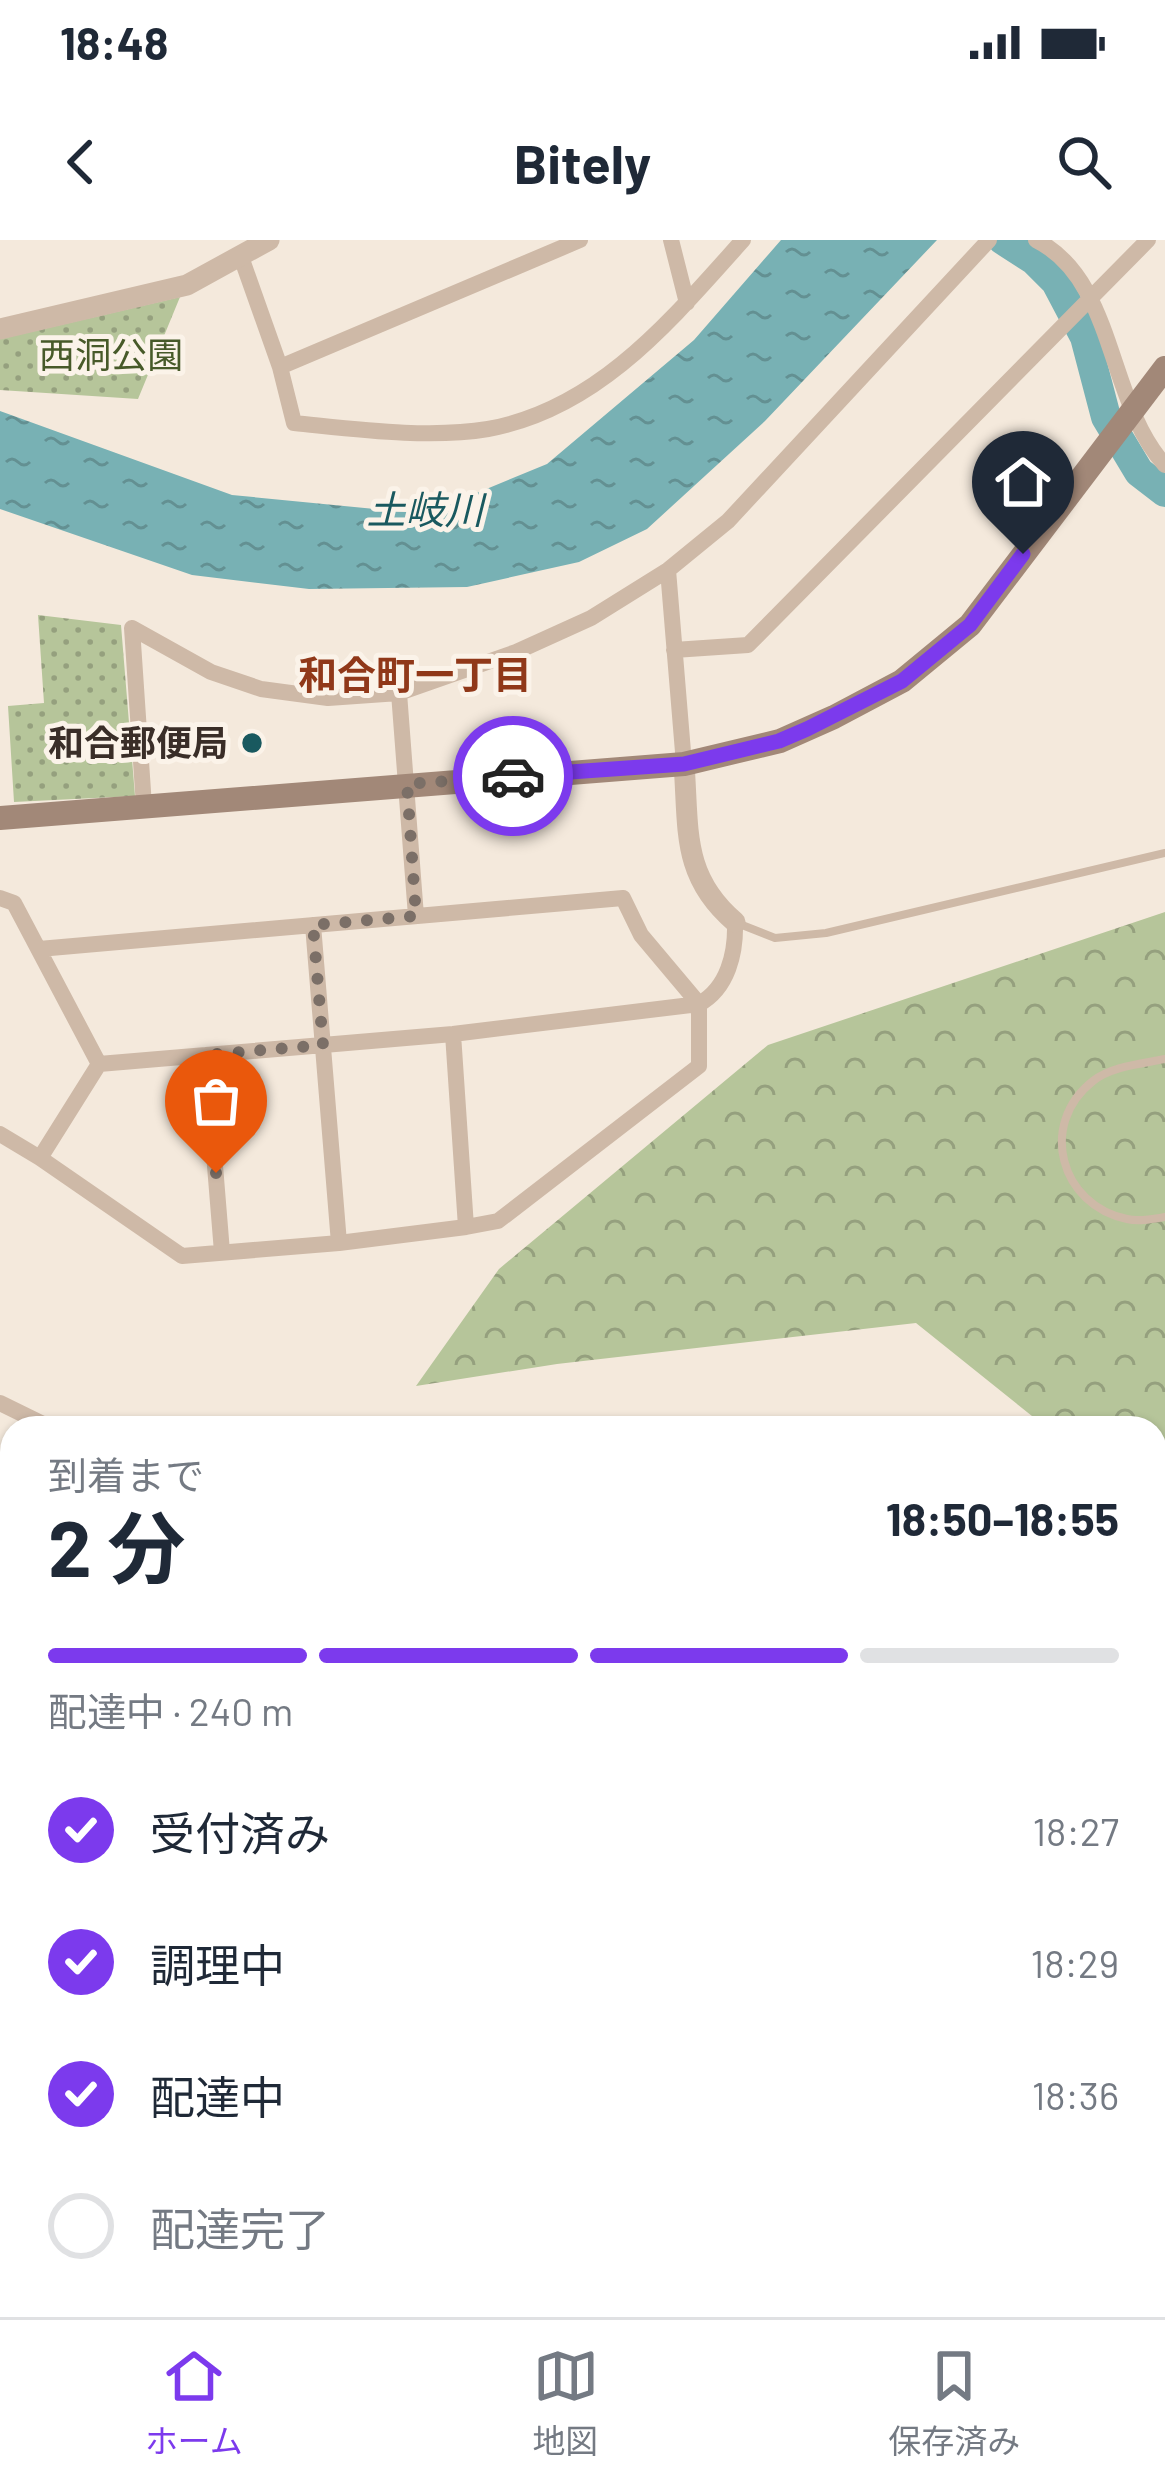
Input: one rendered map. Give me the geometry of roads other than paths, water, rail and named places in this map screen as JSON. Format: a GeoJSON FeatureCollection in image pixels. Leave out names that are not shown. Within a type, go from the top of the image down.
{"type":"FeatureCollection","features":[{"type":"Feature","properties":{"kind":"main road"},"geometry":{"type":"LineString","coordinates":[[0,818],[684,764],[779,741],[902,681],[970,625],[1165,368]]}},
{"type":"Feature","properties":{"kind":"street"},"geometry":{"type":"LineString","coordinates":[[0,329],[187,285],[269,240]]}},
{"type":"Feature","properties":{"kind":"street"},"geometry":{"type":"LineString","coordinates":[[280,368],[580,240]]}},
{"type":"Feature","properties":{"kind":"street"},"geometry":{"type":"LineString","coordinates":[[671,240],[687,303]]}},
{"type":"Feature","properties":{"kind":"street"},"geometry":{"type":"LineString","coordinates":[[240,254],[295,423],[399,433],[488,429],[552,410],[610,376],[687,303],[743,240]]}},
{"type":"Feature","properties":{"kind":"street"},"geometry":{"type":"LineString","coordinates":[[144,806],[132,628],[211,672],[261,689],[328,698],[399,693],[516,652],[591,618],[668,569],[728,521],[989,240]]}},
{"type":"Feature","properties":{"kind":"street"},"geometry":{"type":"LineString","coordinates":[[1036,240],[1063,260],[1091,298],[1131,413],[1165,465]]}},
{"type":"Feature","properties":{"kind":"street"},"geometry":{"type":"LineString","coordinates":[[674,650],[748,645],[1148,240]]}},
{"type":"Feature","properties":{"kind":"street"},"geometry":{"type":"LineString","coordinates":[[99,1064],[453,1034],[699,1004],[712,997],[730,968],[735,922],[716,905],[692,860],[668,569]]}},
{"type":"Feature","properties":{"kind":"street"},"geometry":{"type":"LineString","coordinates":[[399,693],[416,916]]}},
{"type":"Feature","properties":{"kind":"street"},"geometry":{"type":"LineString","coordinates":[[0,898],[14,903],[99,1064]]}},
{"type":"Feature","properties":{"kind":"street"},"geometry":{"type":"LineString","coordinates":[[0,1133],[182,1256],[339,1243],[498,1221],[699,1066],[699,1004],[641,935],[623,898],[39,949]]}},
{"type":"Feature","properties":{"kind":"street"},"geometry":{"type":"LineString","coordinates":[[313,925],[339,1243]]}},
{"type":"Feature","properties":{"kind":"street"},"geometry":{"type":"LineString","coordinates":[[453,1034],[466,1227]]}},
{"type":"Feature","properties":{"kind":"street"},"geometry":{"type":"LineString","coordinates":[[206,1055],[222,1252]]}},
{"type":"Feature","properties":{"kind":"street"},"geometry":{"type":"LineString","coordinates":[[40,1157],[99,1064]]}},
{"type":"Feature","properties":{"kind":"lane"},"geometry":{"type":"LineString","coordinates":[[735,922],[775,938],[826,933],[1165,853]]}},
{"type":"Feature","properties":{"kind":"lane"},"geometry":{"type":"LineString","coordinates":[[1165,1059],[1094,1079],[1075,1101],[1062,1127],[1070,1179],[1086,1198],[1130,1220],[1165,1217]]}},
{"type":"Feature","properties":{"kind":"water"},"geometry":{"type":"Polygon","coordinates":[[[781,240],[937,240],[765,421],[647,529],[579,562],[467,587],[309,589],[192,575],[0,509],[0,411],[232,495],[426,514],[547,464],[694,340],[781,240]]]}},
{"type":"Feature","properties":{"kind":"waterway"},"geometry":{"type":"LineString","coordinates":[[1003,240],[1056,282],[1085,337],[1106,417],[1139,472],[1165,492]]}},
{"type":"Feature","properties":{"kind":"place","name":"和合郵便局"},"geometry":{"type":"Point","coordinates":[252,743]}},
{"type":"Feature","properties":{"kind":"district","name":"和合町一丁目"},"geometry":{"type":"Point","coordinates":[415,675]}},
{"type":"Feature","properties":{"kind":"park label","name":"西洞公園"},"geometry":{"type":"Point","coordinates":[111,355]}},
{"type":"Feature","properties":{"kind":"water label","name":"土岐川"},"geometry":{"type":"Point","coordinates":[425,510]}}]}
